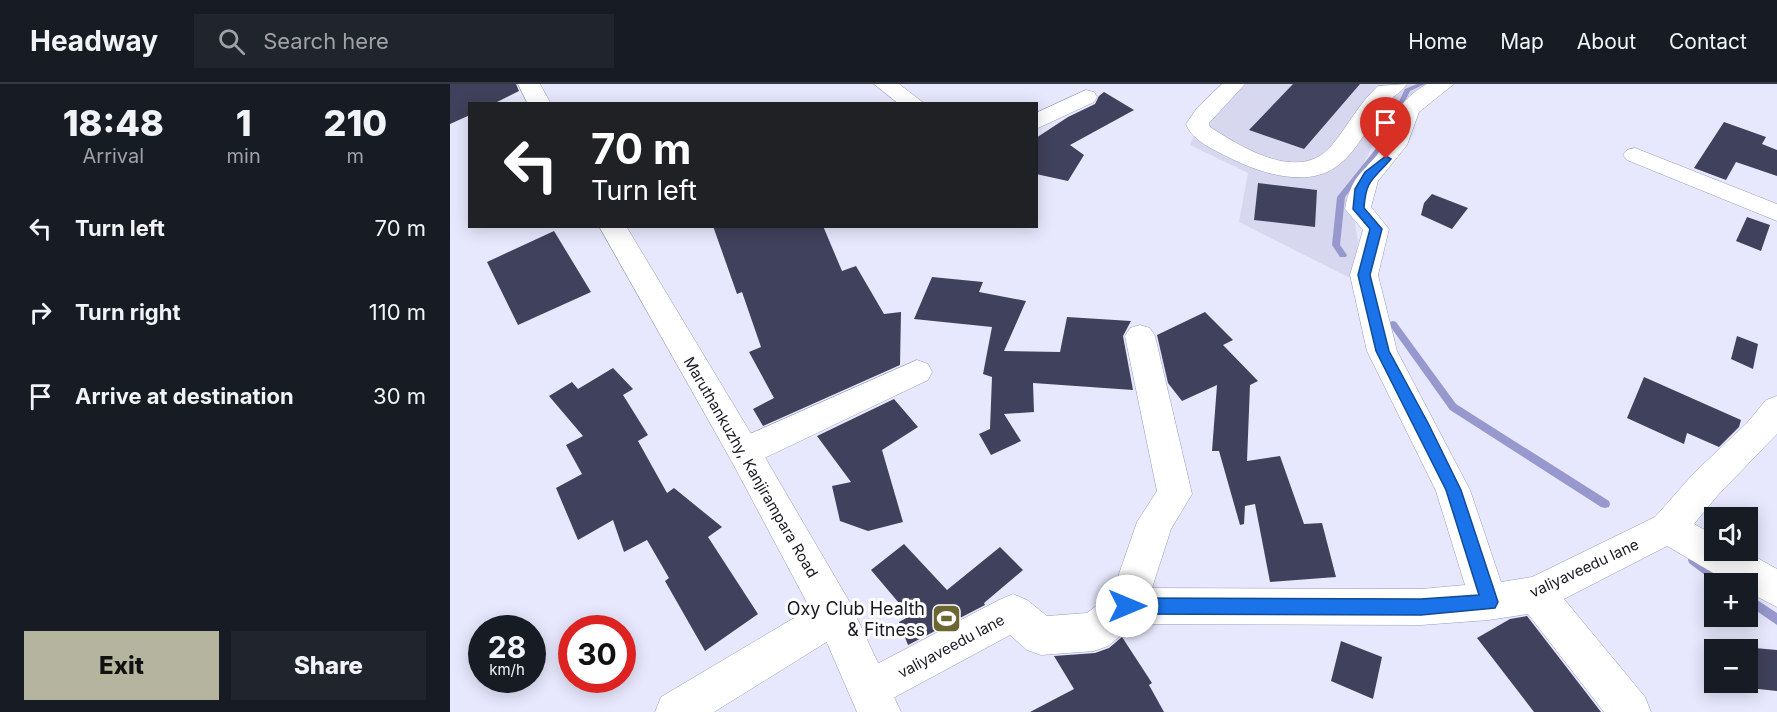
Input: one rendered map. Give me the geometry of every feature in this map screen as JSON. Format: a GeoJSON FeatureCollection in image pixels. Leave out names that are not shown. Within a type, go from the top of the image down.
{"type":"FeatureCollection","features":[{"type":"Feature","properties":{"kind":"main road"},"geometry":{"type":"LineString","coordinates":[[529,84],[539,102]]}},
{"type":"Feature","properties":{"kind":"main road","name":"Maruthankuzhy, Kanjirampara Road"},"geometry":{"type":"LineString","coordinates":[[613,228],[744,452],[835,615],[875,701]]}},
{"type":"Feature","properties":{"kind":"street"},"geometry":{"type":"LineString","coordinates":[[890,87],[917,84]]}},
{"type":"Feature","properties":{"kind":"street"},"geometry":{"type":"LineString","coordinates":[[1234,84],[1223,98],[1204,112],[1197,124],[1200,131],[1260,162],[1296,171],[1311,169],[1330,161],[1380,96],[1396,84]]}},
{"type":"Feature","properties":{"kind":"street"},"geometry":{"type":"LineString","coordinates":[[1443,84],[1421,95],[1411,106],[1397,144],[1386,159],[1369,175],[1360,189],[1358,209],[1376,229],[1364,275],[1382,351],[1423,427],[1453,490],[1490,602]]}},
{"type":"Feature","properties":{"kind":"street"},"geometry":{"type":"LineString","coordinates":[[890,87],[911,102]]}},
{"type":"Feature","properties":{"kind":"street"},"geometry":{"type":"LineString","coordinates":[[1038,121],[1086,97]]}},
{"type":"Feature","properties":{"kind":"street"},"geometry":{"type":"LineString","coordinates":[[1635,155],[1777,213]]}},
{"type":"Feature","properties":{"kind":"street"},"geometry":{"type":"LineString","coordinates":[[1127,606],[1155,522],[1175,494],[1140,336]]}},
{"type":"Feature","properties":{"kind":"street"},"geometry":{"type":"LineString","coordinates":[[744,452],[917,372]]}},
{"type":"Feature","properties":{"kind":"street","name":"valiyaveedu lane"},"geometry":{"type":"LineString","coordinates":[[875,701],[1013,613],[1041,636],[1094,632],[1127,606],[1421,607],[1490,602],[1536,594],[1668,528],[1706,484],[1759,433],[1777,410]]}},
{"type":"Feature","properties":{"kind":"street"},"geometry":{"type":"LineString","coordinates":[[1668,528],[1777,589]]}},
{"type":"Feature","properties":{"kind":"street"},"geometry":{"type":"LineString","coordinates":[[1536,594],[1630,712]]}},
{"type":"Feature","properties":{"kind":"street"},"geometry":{"type":"LineString","coordinates":[[676,712],[835,615]]}},
{"type":"Feature","properties":{"kind":"shaded area"},"geometry":{"type":"Polygon","coordinates":[[[1224,84],[1437,84],[1375,141],[1350,191],[1358,242],[1352,279],[1239,222],[1248,173],[1190,145],[1209,99],[1224,84]]]}},
{"type":"Feature","properties":{"kind":"building"},"geometry":{"type":"Polygon","coordinates":[[[450,84],[516,84],[519,91],[497,102],[468,102],[468,116],[450,124],[450,84]]]}},
{"type":"Feature","properties":{"kind":"building"},"geometry":{"type":"Polygon","coordinates":[[[1293,84],[1360,84],[1304,149],[1249,130],[1293,84]]]}},
{"type":"Feature","properties":{"kind":"building"},"geometry":{"type":"Polygon","coordinates":[[[1104,92],[1134,110],[1070,145],[1084,155],[1068,181],[1038,174],[1038,137],[1068,117],[1095,104],[1104,92]]]}},
{"type":"Feature","properties":{"kind":"building"},"geometry":{"type":"Polygon","coordinates":[[[1724,122],[1766,137],[1762,144],[1777,150],[1777,176],[1736,162],[1726,180],[1694,168],[1724,122]]]}},
{"type":"Feature","properties":{"kind":"building"},"geometry":{"type":"Polygon","coordinates":[[[1258,183],[1317,190],[1315,227],[1254,220],[1258,183]]]}},
{"type":"Feature","properties":{"kind":"building"},"geometry":{"type":"Polygon","coordinates":[[[1432,194],[1468,208],[1452,229],[1421,215],[1424,203],[1432,194]]]}},
{"type":"Feature","properties":{"kind":"building"},"geometry":{"type":"Polygon","coordinates":[[[1747,217],[1770,225],[1761,251],[1736,241],[1747,217]]]}},
{"type":"Feature","properties":{"kind":"building"},"geometry":{"type":"Polygon","coordinates":[[[714,228],[824,228],[842,271],[856,266],[884,314],[901,312],[900,365],[763,426],[753,409],[774,398],[749,352],[761,347],[742,292],[737,294],[714,228]]]}},
{"type":"Feature","properties":{"kind":"building"},"geometry":{"type":"Polygon","coordinates":[[[554,231],[591,292],[518,325],[487,262],[554,231]]]}},
{"type":"Feature","properties":{"kind":"building"},"geometry":{"type":"Polygon","coordinates":[[[932,277],[983,282],[979,292],[1026,301],[1004,351],[1060,352],[1067,317],[1131,321],[1123,336],[1133,390],[1033,383],[1034,412],[1004,414],[1021,441],[991,455],[979,434],[990,429],[992,377],[983,374],[992,327],[914,319],[932,277]]]}},
{"type":"Feature","properties":{"kind":"building"},"geometry":{"type":"Polygon","coordinates":[[[1205,312],[1233,340],[1223,345],[1258,381],[1250,385],[1247,461],[1280,456],[1304,524],[1322,523],[1336,577],[1270,582],[1255,504],[1245,506],[1244,524],[1240,525],[1219,451],[1212,451],[1217,385],[1182,401],[1168,383],[1157,335],[1205,312]]]}},
{"type":"Feature","properties":{"kind":"building"},"geometry":{"type":"Polygon","coordinates":[[[1737,336],[1758,344],[1753,369],[1731,359],[1737,336]]]}},
{"type":"Feature","properties":{"kind":"building"},"geometry":{"type":"Polygon","coordinates":[[[613,368],[633,389],[623,395],[648,435],[638,441],[667,493],[674,488],[722,527],[708,537],[758,614],[705,651],[665,581],[669,578],[647,540],[624,552],[613,520],[578,540],[556,488],[582,474],[566,445],[583,436],[549,396],[572,382],[578,389],[613,368]]]}},
{"type":"Feature","properties":{"kind":"building"},"geometry":{"type":"Polygon","coordinates":[[[1644,377],[1741,420],[1739,427],[1719,447],[1687,433],[1684,444],[1627,418],[1644,377]]]}},
{"type":"Feature","properties":{"kind":"building"},"geometry":{"type":"Polygon","coordinates":[[[894,399],[918,427],[882,450],[903,522],[868,531],[840,521],[832,486],[851,482],[817,436],[894,399]]]}},
{"type":"Feature","properties":{"kind":"building"},"geometry":{"type":"Polygon","coordinates":[[[904,544],[947,590],[1000,547],[1023,570],[984,603],[985,605],[908,645],[899,622],[910,616],[871,570],[904,544]]]}},
{"type":"Feature","properties":{"kind":"building"},"geometry":{"type":"Polygon","coordinates":[[[1527,616],[1601,712],[1534,712],[1477,638],[1510,619],[1527,616]]]}},
{"type":"Feature","properties":{"kind":"building"},"geometry":{"type":"Polygon","coordinates":[[[1122,637],[1152,683],[1149,685],[1164,712],[1030,712],[1074,689],[1054,656],[1095,653],[1109,648],[1122,637]]]}},
{"type":"Feature","properties":{"kind":"building"},"geometry":{"type":"Polygon","coordinates":[[[1341,641],[1382,657],[1373,699],[1331,681],[1341,641]]]}},
{"type":"Feature","properties":{"kind":"building"},"geometry":{"type":"Polygon","coordinates":[[[1758,648],[1777,650],[1777,691],[1758,689],[1758,648]]]}},
{"type":"Feature","properties":{"kind":"waterway"},"geometry":{"type":"LineString","coordinates":[[1343,255],[1336,245],[1341,197],[1381,146],[1407,90],[1422,84]]}},
{"type":"Feature","properties":{"kind":"waterway"},"geometry":{"type":"LineString","coordinates":[[1393,324],[1453,407],[1605,504]]}},
{"type":"Feature","properties":{"kind":"waterway"},"geometry":{"type":"LineString","coordinates":[[1693,560],[1711,573]]}},
{"type":"Feature","properties":{"kind":"waterway"},"geometry":{"type":"LineString","coordinates":[[1758,606],[1777,620]]}},
{"type":"Feature","properties":{"kind":"place","name":"Oxy Club Health & Fitness"},"geometry":{"type":"Point","coordinates":[946,618]}},
{"type":"Feature","properties":{"kind":"route"},"geometry":{"type":"LineString","coordinates":[[1127,606],[1421,607],[1490,602],[1453,490],[1423,427],[1382,351],[1364,275],[1376,229],[1358,209],[1360,189],[1369,175],[1386,159]]}}]}
